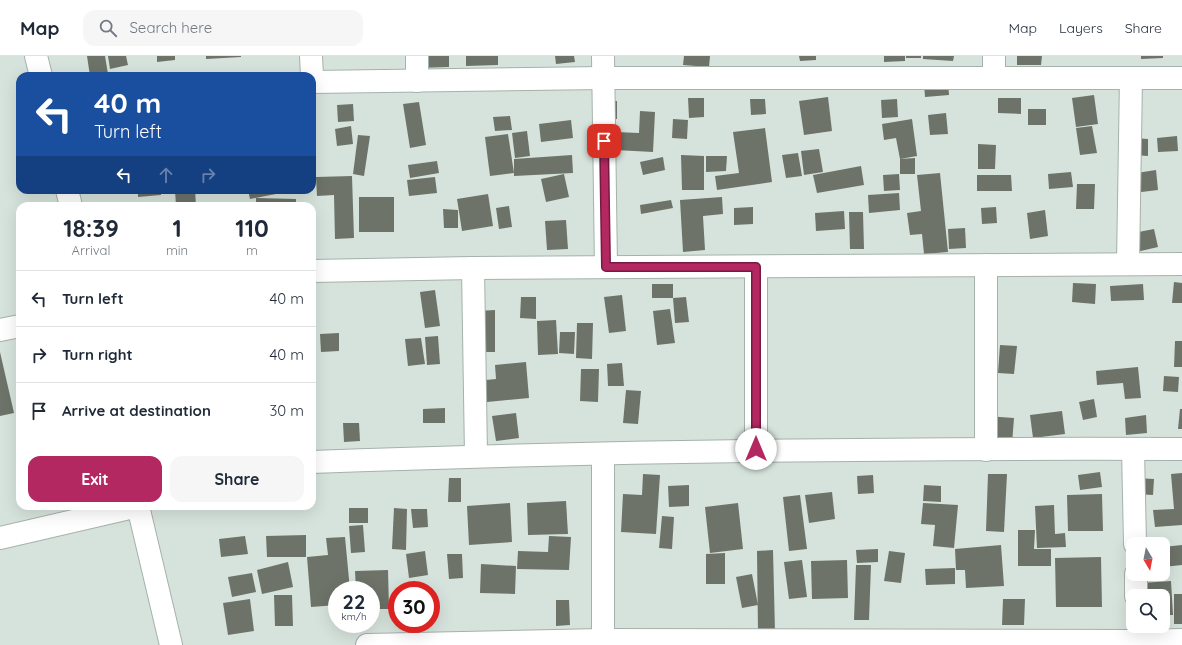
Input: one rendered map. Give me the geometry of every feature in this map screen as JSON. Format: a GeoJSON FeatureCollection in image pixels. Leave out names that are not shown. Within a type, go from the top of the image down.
{"type":"FeatureCollection","features":[{"type":"Feature","properties":{"kind":"street"},"geometry":{"type":"LineString","coordinates":[[36,56],[40,72]]}},
{"type":"Feature","properties":{"kind":"street"},"geometry":{"type":"LineString","coordinates":[[311,56],[312,72]]}},
{"type":"Feature","properties":{"kind":"street"},"geometry":{"type":"LineString","coordinates":[[417,56],[417,81]]}},
{"type":"Feature","properties":{"kind":"street"},"geometry":{"type":"LineString","coordinates":[[603,56],[606,267]]}},
{"type":"Feature","properties":{"kind":"street"},"geometry":{"type":"LineString","coordinates":[[316,82],[603,78],[994,66],[1131,78],[1182,78]]}},
{"type":"Feature","properties":{"kind":"street"},"geometry":{"type":"LineString","coordinates":[[1128,264],[1131,78]]}},
{"type":"Feature","properties":{"kind":"street"},"geometry":{"type":"LineString","coordinates":[[316,271],[473,268],[1182,264]]}},
{"type":"Feature","properties":{"kind":"street"},"geometry":{"type":"LineString","coordinates":[[986,265],[986,450]]}},
{"type":"Feature","properties":{"kind":"street"},"geometry":{"type":"LineString","coordinates":[[756,267],[756,449]]}},
{"type":"Feature","properties":{"kind":"street"},"geometry":{"type":"LineString","coordinates":[[473,268],[476,456]]}},
{"type":"Feature","properties":{"kind":"street"},"geometry":{"type":"LineString","coordinates":[[0,330],[16,327]]}},
{"type":"Feature","properties":{"kind":"street"},"geometry":{"type":"LineString","coordinates":[[316,462],[756,449],[1182,449]]}},
{"type":"Feature","properties":{"kind":"street"},"geometry":{"type":"LineString","coordinates":[[1133,449],[1135,537]]}},
{"type":"Feature","properties":{"kind":"street"},"geometry":{"type":"LineString","coordinates":[[602,642],[603,454]]}},
{"type":"Feature","properties":{"kind":"street"},"geometry":{"type":"LineString","coordinates":[[0,538],[121,510]]}},
{"type":"Feature","properties":{"kind":"street"},"geometry":{"type":"LineString","coordinates":[[139,510],[171,645]]}},
{"type":"Feature","properties":{"kind":"street"},"geometry":{"type":"LineString","coordinates":[[367,645],[1137,637],[1182,640]]}},
{"type":"Feature","properties":{"kind":"building"},"geometry":{"type":"Polygon","coordinates":[[[87,56],[105,56],[108,72],[89,72],[87,56]]]}},
{"type":"Feature","properties":{"kind":"building"},"geometry":{"type":"Polygon","coordinates":[[[108,56],[126,56],[128,65],[110,69],[108,56]]]}},
{"type":"Feature","properties":{"kind":"building"},"geometry":{"type":"Polygon","coordinates":[[[157,56],[175,56],[175,60],[157,62],[157,56]]]}},
{"type":"Feature","properties":{"kind":"building"},"geometry":{"type":"Polygon","coordinates":[[[206,56],[241,56],[241,57],[206,59],[206,56]]]}},
{"type":"Feature","properties":{"kind":"building"},"geometry":{"type":"Polygon","coordinates":[[[417,56],[449,56],[449,67],[417,68],[417,56]]]}},
{"type":"Feature","properties":{"kind":"building"},"geometry":{"type":"Polygon","coordinates":[[[466,56],[498,56],[498,65],[466,66],[466,56]]]}},
{"type":"Feature","properties":{"kind":"building"},"geometry":{"type":"Polygon","coordinates":[[[555,56],[574,56],[575,62],[556,64],[555,56]]]}},
{"type":"Feature","properties":{"kind":"building"},"geometry":{"type":"Polygon","coordinates":[[[684,56],[710,56],[709,67],[683,65],[684,56]]]}},
{"type":"Feature","properties":{"kind":"building"},"geometry":{"type":"Polygon","coordinates":[[[799,56],[816,56],[816,60],[800,61],[799,56]]]}},
{"type":"Feature","properties":{"kind":"building"},"geometry":{"type":"Polygon","coordinates":[[[884,56],[905,56],[905,61],[884,62],[884,56]]]}},
{"type":"Feature","properties":{"kind":"building"},"geometry":{"type":"Polygon","coordinates":[[[906,56],[921,56],[921,58],[906,58],[906,56]]]}},
{"type":"Feature","properties":{"kind":"building"},"geometry":{"type":"Polygon","coordinates":[[[923,56],[954,56],[953,61],[923,59],[923,56]]]}},
{"type":"Feature","properties":{"kind":"building"},"geometry":{"type":"Polygon","coordinates":[[[1017,56],[1042,56],[1041,65],[1017,65],[1017,56]]]}},
{"type":"Feature","properties":{"kind":"building"},"geometry":{"type":"Polygon","coordinates":[[[1141,56],[1163,56],[1163,58],[1141,59],[1141,56]]]}},
{"type":"Feature","properties":{"kind":"building"},"geometry":{"type":"Polygon","coordinates":[[[948,81],[949,95],[925,97],[924,83],[948,81]]]}},
{"type":"Feature","properties":{"kind":"building"},"geometry":{"type":"Polygon","coordinates":[[[1094,95],[1098,124],[1076,127],[1072,98],[1094,95]]]}},
{"type":"Feature","properties":{"kind":"building"},"geometry":{"type":"Polygon","coordinates":[[[828,97],[832,131],[804,135],[799,101],[828,97]]]}},
{"type":"Feature","properties":{"kind":"building"},"geometry":{"type":"Polygon","coordinates":[[[688,98],[704,98],[704,117],[689,118],[688,98]]]}},
{"type":"Feature","properties":{"kind":"building"},"geometry":{"type":"Polygon","coordinates":[[[998,98],[1021,98],[1021,114],[998,113],[998,98]]]}},
{"type":"Feature","properties":{"kind":"building"},"geometry":{"type":"Polygon","coordinates":[[[750,99],[765,99],[766,114],[751,115],[750,99]]]}},
{"type":"Feature","properties":{"kind":"building"},"geometry":{"type":"Polygon","coordinates":[[[897,99],[898,117],[882,118],[881,100],[897,99]]]}},
{"type":"Feature","properties":{"kind":"building"},"geometry":{"type":"Polygon","coordinates":[[[605,101],[617,101],[617,119],[605,120],[605,101]]]}},
{"type":"Feature","properties":{"kind":"building"},"geometry":{"type":"Polygon","coordinates":[[[419,102],[426,145],[410,148],[403,104],[419,102]]]}},
{"type":"Feature","properties":{"kind":"building"},"geometry":{"type":"Polygon","coordinates":[[[353,104],[354,121],[338,122],[337,105],[353,104]]]}},
{"type":"Feature","properties":{"kind":"building"},"geometry":{"type":"Polygon","coordinates":[[[1028,109],[1046,109],[1046,125],[1028,125],[1028,109]]]}},
{"type":"Feature","properties":{"kind":"building"},"geometry":{"type":"Polygon","coordinates":[[[640,111],[655,112],[653,152],[615,150],[616,132],[639,133],[640,111]]]}},
{"type":"Feature","properties":{"kind":"building"},"geometry":{"type":"Polygon","coordinates":[[[946,113],[948,134],[930,135],[928,115],[946,113]]]}},
{"type":"Feature","properties":{"kind":"building"},"geometry":{"type":"Polygon","coordinates":[[[510,116],[512,130],[495,131],[493,117],[510,116]]]}},
{"type":"Feature","properties":{"kind":"building"},"geometry":{"type":"Polygon","coordinates":[[[673,119],[688,120],[687,139],[672,138],[673,119]]]}},
{"type":"Feature","properties":{"kind":"building"},"geometry":{"type":"Polygon","coordinates":[[[912,119],[917,156],[900,159],[896,138],[884,140],[882,124],[912,119]]]}},
{"type":"Feature","properties":{"kind":"building"},"geometry":{"type":"Polygon","coordinates":[[[571,120],[573,138],[541,142],[539,124],[571,120]]]}},
{"type":"Feature","properties":{"kind":"building"},"geometry":{"type":"Polygon","coordinates":[[[351,126],[353,144],[337,146],[335,129],[351,126]]]}},
{"type":"Feature","properties":{"kind":"building"},"geometry":{"type":"Polygon","coordinates":[[[1092,126],[1097,153],[1080,155],[1076,128],[1092,126]]]}},
{"type":"Feature","properties":{"kind":"building"},"geometry":{"type":"Polygon","coordinates":[[[765,128],[772,182],[717,190],[715,176],[739,173],[733,132],[765,128]]]}},
{"type":"Feature","properties":{"kind":"building"},"geometry":{"type":"Polygon","coordinates":[[[527,131],[530,156],[515,158],[512,133],[527,131]]]}},
{"type":"Feature","properties":{"kind":"building"},"geometry":{"type":"Polygon","coordinates":[[[508,134],[514,173],[490,176],[485,137],[508,134]]]}},
{"type":"Feature","properties":{"kind":"building"},"geometry":{"type":"Polygon","coordinates":[[[358,135],[370,136],[364,176],[353,174],[358,135]]]}},
{"type":"Feature","properties":{"kind":"building"},"geometry":{"type":"Polygon","coordinates":[[[1177,136],[1178,151],[1158,152],[1157,138],[1177,136]]]}},
{"type":"Feature","properties":{"kind":"building"},"geometry":{"type":"Polygon","coordinates":[[[1133,138],[1148,139],[1148,156],[1133,155],[1133,138]]]}},
{"type":"Feature","properties":{"kind":"building"},"geometry":{"type":"Polygon","coordinates":[[[978,144],[996,145],[995,169],[978,169],[978,144]]]}},
{"type":"Feature","properties":{"kind":"building"},"geometry":{"type":"Polygon","coordinates":[[[819,149],[823,172],[804,175],[801,151],[819,149]]]}},
{"type":"Feature","properties":{"kind":"building"},"geometry":{"type":"Polygon","coordinates":[[[798,153],[802,176],[786,178],[782,155],[798,153]]]}},
{"type":"Feature","properties":{"kind":"building"},"geometry":{"type":"Polygon","coordinates":[[[572,155],[573,173],[514,176],[514,159],[572,155]]]}},
{"type":"Feature","properties":{"kind":"building"},"geometry":{"type":"Polygon","coordinates":[[[681,155],[704,156],[704,190],[682,190],[681,155]]]}},
{"type":"Feature","properties":{"kind":"building"},"geometry":{"type":"Polygon","coordinates":[[[706,156],[727,156],[726,171],[706,172],[706,156]]]}},
{"type":"Feature","properties":{"kind":"building"},"geometry":{"type":"Polygon","coordinates":[[[663,157],[665,170],[643,175],[640,162],[663,157]]]}},
{"type":"Feature","properties":{"kind":"building"},"geometry":{"type":"Polygon","coordinates":[[[915,158],[915,174],[900,174],[900,159],[915,158]]]}},
{"type":"Feature","properties":{"kind":"building"},"geometry":{"type":"Polygon","coordinates":[[[437,161],[439,173],[410,178],[408,165],[437,161]]]}},
{"type":"Feature","properties":{"kind":"building"},"geometry":{"type":"Polygon","coordinates":[[[861,166],[864,185],[817,193],[813,175],[861,166]]]}},
{"type":"Feature","properties":{"kind":"building"},"geometry":{"type":"Polygon","coordinates":[[[1156,170],[1158,190],[1133,193],[1130,174],[1156,170]]]}},
{"type":"Feature","properties":{"kind":"building"},"geometry":{"type":"Polygon","coordinates":[[[1071,172],[1073,187],[1049,189],[1048,174],[1071,172]]]}},
{"type":"Feature","properties":{"kind":"building"},"geometry":{"type":"Polygon","coordinates":[[[940,173],[948,252],[924,254],[922,234],[910,235],[907,213],[921,211],[917,175],[940,173]]]}},
{"type":"Feature","properties":{"kind":"building"},"geometry":{"type":"Polygon","coordinates":[[[564,174],[569,197],[546,202],[541,179],[564,174]]]}},
{"type":"Feature","properties":{"kind":"building"},"geometry":{"type":"Polygon","coordinates":[[[899,174],[900,190],[884,191],[883,175],[899,174]]]}},
{"type":"Feature","properties":{"kind":"building"},"geometry":{"type":"Polygon","coordinates":[[[977,175],[1011,175],[1012,191],[977,191],[977,175]]]}},
{"type":"Feature","properties":{"kind":"building"},"geometry":{"type":"Polygon","coordinates":[[[352,176],[354,238],[335,239],[334,195],[317,196],[316,177],[352,176]]]}},
{"type":"Feature","properties":{"kind":"building"},"geometry":{"type":"Polygon","coordinates":[[[435,177],[437,193],[409,196],[407,180],[435,177]]]}},
{"type":"Feature","properties":{"kind":"building"},"geometry":{"type":"Polygon","coordinates":[[[1077,184],[1095,184],[1094,209],[1076,209],[1077,184]]]}},
{"type":"Feature","properties":{"kind":"building"},"geometry":{"type":"Polygon","coordinates":[[[899,193],[900,210],[869,213],[868,195],[899,193]]]}},
{"type":"Feature","properties":{"kind":"building"},"geometry":{"type":"Polygon","coordinates":[[[138,194],[161,194],[161,195],[138,197],[138,194]]]}},
{"type":"Feature","properties":{"kind":"building"},"geometry":{"type":"Polygon","coordinates":[[[175,194],[195,194],[196,202],[176,202],[175,194]]]}},
{"type":"Feature","properties":{"kind":"building"},"geometry":{"type":"Polygon","coordinates":[[[249,194],[276,194],[250,199],[249,194]]]}},
{"type":"Feature","properties":{"kind":"building"},"geometry":{"type":"Polygon","coordinates":[[[488,194],[493,226],[462,231],[457,199],[488,194]]]}},
{"type":"Feature","properties":{"kind":"building"},"geometry":{"type":"Polygon","coordinates":[[[359,197],[394,197],[394,232],[359,232],[359,197]]]}},
{"type":"Feature","properties":{"kind":"building"},"geometry":{"type":"Polygon","coordinates":[[[722,197],[723,214],[703,216],[705,250],[683,252],[680,200],[722,197]]]}},
{"type":"Feature","properties":{"kind":"building"},"geometry":{"type":"Polygon","coordinates":[[[256,198],[296,199],[296,202],[256,202],[256,198]]]}},
{"type":"Feature","properties":{"kind":"building"},"geometry":{"type":"Polygon","coordinates":[[[671,200],[673,208],[641,214],[640,205],[671,200]]]}},
{"type":"Feature","properties":{"kind":"building"},"geometry":{"type":"Polygon","coordinates":[[[509,206],[512,227],[499,229],[496,208],[509,206]]]}},
{"type":"Feature","properties":{"kind":"building"},"geometry":{"type":"Polygon","coordinates":[[[753,207],[753,224],[734,225],[734,208],[753,207]]]}},
{"type":"Feature","properties":{"kind":"building"},"geometry":{"type":"Polygon","coordinates":[[[996,207],[997,223],[982,224],[981,208],[996,207]]]}},
{"type":"Feature","properties":{"kind":"building"},"geometry":{"type":"Polygon","coordinates":[[[443,209],[458,210],[458,228],[444,228],[443,209]]]}},
{"type":"Feature","properties":{"kind":"building"},"geometry":{"type":"Polygon","coordinates":[[[1045,210],[1048,236],[1030,239],[1027,213],[1045,210]]]}},
{"type":"Feature","properties":{"kind":"building"},"geometry":{"type":"Polygon","coordinates":[[[844,211],[845,229],[816,231],[815,213],[844,211]]]}},
{"type":"Feature","properties":{"kind":"building"},"geometry":{"type":"Polygon","coordinates":[[[849,212],[863,212],[864,249],[850,249],[849,212]]]}},
{"type":"Feature","properties":{"kind":"building"},"geometry":{"type":"Polygon","coordinates":[[[566,220],[568,249],[547,250],[545,221],[566,220]]]}},
{"type":"Feature","properties":{"kind":"building"},"geometry":{"type":"Polygon","coordinates":[[[965,228],[966,248],[949,249],[948,229],[965,228]]]}},
{"type":"Feature","properties":{"kind":"building"},"geometry":{"type":"Polygon","coordinates":[[[1154,229],[1158,247],[1132,253],[1128,234],[1154,229]]]}},
{"type":"Feature","properties":{"kind":"building"},"geometry":{"type":"Polygon","coordinates":[[[1174,282],[1182,283],[1182,303],[1172,303],[1174,282]]]}},
{"type":"Feature","properties":{"kind":"building"},"geometry":{"type":"Polygon","coordinates":[[[1073,283],[1096,284],[1095,304],[1072,302],[1073,283]]]}},
{"type":"Feature","properties":{"kind":"building"},"geometry":{"type":"Polygon","coordinates":[[[652,284],[673,284],[673,298],[652,298],[652,284]]]}},
{"type":"Feature","properties":{"kind":"building"},"geometry":{"type":"Polygon","coordinates":[[[1143,284],[1144,300],[1111,301],[1110,286],[1143,284]]]}},
{"type":"Feature","properties":{"kind":"building"},"geometry":{"type":"Polygon","coordinates":[[[435,290],[440,326],[425,328],[420,292],[435,290]]]}},
{"type":"Feature","properties":{"kind":"building"},"geometry":{"type":"Polygon","coordinates":[[[622,295],[626,331],[609,333],[604,297],[622,295]]]}},
{"type":"Feature","properties":{"kind":"building"},"geometry":{"type":"Polygon","coordinates":[[[521,297],[536,297],[536,319],[520,318],[521,297]]]}},
{"type":"Feature","properties":{"kind":"building"},"geometry":{"type":"Polygon","coordinates":[[[686,297],[689,322],[675,323],[673,298],[686,297]]]}},
{"type":"Feature","properties":{"kind":"building"},"geometry":{"type":"Polygon","coordinates":[[[670,309],[675,343],[657,345],[653,311],[670,309]]]}},
{"type":"Feature","properties":{"kind":"building"},"geometry":{"type":"Polygon","coordinates":[[[495,310],[495,352],[478,352],[477,311],[495,310]]]}},
{"type":"Feature","properties":{"kind":"building"},"geometry":{"type":"Polygon","coordinates":[[[556,320],[558,354],[538,355],[537,321],[556,320]]]}},
{"type":"Feature","properties":{"kind":"building"},"geometry":{"type":"Polygon","coordinates":[[[577,323],[593,323],[592,359],[576,358],[577,323]]]}},
{"type":"Feature","properties":{"kind":"building"},"geometry":{"type":"Polygon","coordinates":[[[560,332],[575,332],[574,354],[559,353],[560,332]]]}},
{"type":"Feature","properties":{"kind":"building"},"geometry":{"type":"Polygon","coordinates":[[[339,333],[339,351],[321,352],[320,334],[339,333]]]}},
{"type":"Feature","properties":{"kind":"building"},"geometry":{"type":"Polygon","coordinates":[[[438,336],[440,364],[427,365],[425,337],[438,336]]]}},
{"type":"Feature","properties":{"kind":"building"},"geometry":{"type":"Polygon","coordinates":[[[421,338],[425,364],[408,366],[405,339],[421,338]]]}},
{"type":"Feature","properties":{"kind":"building"},"geometry":{"type":"Polygon","coordinates":[[[1175,341],[1182,341],[1182,367],[1174,367],[1175,341]]]}},
{"type":"Feature","properties":{"kind":"building"},"geometry":{"type":"Polygon","coordinates":[[[1000,345],[1017,346],[1014,374],[998,373],[1000,345]]]}},
{"type":"Feature","properties":{"kind":"building"},"geometry":{"type":"Polygon","coordinates":[[[0,352],[14,413],[0,416],[0,352]]]}},
{"type":"Feature","properties":{"kind":"building"},"geometry":{"type":"Polygon","coordinates":[[[526,362],[529,398],[477,403],[475,381],[496,379],[495,365],[526,362]]]}},
{"type":"Feature","properties":{"kind":"building"},"geometry":{"type":"Polygon","coordinates":[[[622,363],[624,386],[608,386],[607,364],[622,363]]]}},
{"type":"Feature","properties":{"kind":"building"},"geometry":{"type":"Polygon","coordinates":[[[1138,367],[1141,398],[1125,399],[1123,383],[1097,385],[1096,371],[1138,367]]]}},
{"type":"Feature","properties":{"kind":"building"},"geometry":{"type":"Polygon","coordinates":[[[581,369],[599,369],[598,402],[580,401],[581,369]]]}},
{"type":"Feature","properties":{"kind":"building"},"geometry":{"type":"Polygon","coordinates":[[[1164,376],[1179,377],[1178,392],[1163,391],[1164,376]]]}},
{"type":"Feature","properties":{"kind":"building"},"geometry":{"type":"Polygon","coordinates":[[[626,390],[641,391],[638,424],[623,423],[626,390]]]}},
{"type":"Feature","properties":{"kind":"building"},"geometry":{"type":"Polygon","coordinates":[[[1094,399],[1097,417],[1083,420],[1079,402],[1094,399]]]}},
{"type":"Feature","properties":{"kind":"building"},"geometry":{"type":"Polygon","coordinates":[[[445,408],[445,423],[423,423],[423,409],[445,408]]]}},
{"type":"Feature","properties":{"kind":"building"},"geometry":{"type":"Polygon","coordinates":[[[1180,409],[1182,409],[1182,429],[1178,429],[1180,409]]]}},
{"type":"Feature","properties":{"kind":"building"},"geometry":{"type":"Polygon","coordinates":[[[1062,411],[1065,434],[1033,438],[1030,415],[1062,411]]]}},
{"type":"Feature","properties":{"kind":"building"},"geometry":{"type":"Polygon","coordinates":[[[516,413],[519,438],[496,441],[492,416],[516,413]]]}},
{"type":"Feature","properties":{"kind":"building"},"geometry":{"type":"Polygon","coordinates":[[[1146,415],[1147,433],[1126,435],[1125,418],[1146,415]]]}},
{"type":"Feature","properties":{"kind":"building"},"geometry":{"type":"Polygon","coordinates":[[[986,416],[1014,418],[1012,444],[984,442],[986,416]]]}},
{"type":"Feature","properties":{"kind":"building"},"geometry":{"type":"Polygon","coordinates":[[[343,423],[359,423],[360,441],[344,442],[343,423]]]}},
{"type":"Feature","properties":{"kind":"building"},"geometry":{"type":"Polygon","coordinates":[[[1100,472],[1102,487],[1080,490],[1078,475],[1100,472]]]}},
{"type":"Feature","properties":{"kind":"building"},"geometry":{"type":"Polygon","coordinates":[[[1182,473],[1182,525],[1155,527],[1153,510],[1174,509],[1171,474],[1182,473]]]}},
{"type":"Feature","properties":{"kind":"building"},"geometry":{"type":"Polygon","coordinates":[[[643,474],[660,475],[656,534],[621,532],[623,494],[642,495],[643,474]]]}},
{"type":"Feature","properties":{"kind":"building"},"geometry":{"type":"Polygon","coordinates":[[[988,474],[1007,474],[1004,532],[986,531],[988,474]]]}},
{"type":"Feature","properties":{"kind":"building"},"geometry":{"type":"Polygon","coordinates":[[[873,475],[874,493],[858,494],[857,476],[873,475]]]}},
{"type":"Feature","properties":{"kind":"building"},"geometry":{"type":"Polygon","coordinates":[[[449,478],[461,478],[461,502],[448,502],[449,478]]]}},
{"type":"Feature","properties":{"kind":"building"},"geometry":{"type":"Polygon","coordinates":[[[1135,478],[1154,479],[1153,495],[1134,494],[1135,478]]]}},
{"type":"Feature","properties":{"kind":"building"},"geometry":{"type":"Polygon","coordinates":[[[689,485],[689,506],[669,507],[668,486],[689,485]]]}},
{"type":"Feature","properties":{"kind":"building"},"geometry":{"type":"Polygon","coordinates":[[[924,485],[941,486],[941,502],[923,501],[924,485]]]}},
{"type":"Feature","properties":{"kind":"building"},"geometry":{"type":"Polygon","coordinates":[[[832,492],[835,519],[809,523],[805,495],[832,492]]]}},
{"type":"Feature","properties":{"kind":"building"},"geometry":{"type":"Polygon","coordinates":[[[1102,494],[1103,531],[1068,531],[1067,495],[1102,494]]]}},
{"type":"Feature","properties":{"kind":"building"},"geometry":{"type":"Polygon","coordinates":[[[800,495],[807,549],[789,551],[783,497],[800,495]]]}},
{"type":"Feature","properties":{"kind":"building"},"geometry":{"type":"Polygon","coordinates":[[[566,501],[568,534],[528,535],[527,503],[566,501]]]}},
{"type":"Feature","properties":{"kind":"building"},"geometry":{"type":"Polygon","coordinates":[[[510,503],[512,542],[469,545],[467,506],[510,503]]]}},
{"type":"Feature","properties":{"kind":"building"},"geometry":{"type":"Polygon","coordinates":[[[738,503],[743,549],[710,553],[705,507],[738,503]]]}},
{"type":"Feature","properties":{"kind":"building"},"geometry":{"type":"Polygon","coordinates":[[[923,503],[958,505],[954,548],[933,546],[935,525],[921,524],[923,503]]]}},
{"type":"Feature","properties":{"kind":"building"},"geometry":{"type":"Polygon","coordinates":[[[1054,505],[1055,534],[1065,533],[1066,547],[1037,548],[1035,506],[1054,505]]]}},
{"type":"Feature","properties":{"kind":"building"},"geometry":{"type":"Polygon","coordinates":[[[349,508],[368,508],[368,523],[349,523],[349,508]]]}},
{"type":"Feature","properties":{"kind":"building"},"geometry":{"type":"Polygon","coordinates":[[[394,508],[407,509],[406,550],[392,549],[394,508]]]}},
{"type":"Feature","properties":{"kind":"building"},"geometry":{"type":"Polygon","coordinates":[[[411,509],[427,509],[428,527],[413,528],[411,509]]]}},
{"type":"Feature","properties":{"kind":"building"},"geometry":{"type":"Polygon","coordinates":[[[662,516],[674,517],[672,549],[659,548],[662,516]]]}},
{"type":"Feature","properties":{"kind":"building"},"geometry":{"type":"Polygon","coordinates":[[[363,525],[365,552],[351,553],[349,526],[363,525]]]}},
{"type":"Feature","properties":{"kind":"building"},"geometry":{"type":"Polygon","coordinates":[[[1018,530],[1035,530],[1034,549],[1051,549],[1051,566],[1018,566],[1018,530]]]}},
{"type":"Feature","properties":{"kind":"building"},"geometry":{"type":"Polygon","coordinates":[[[306,535],[306,557],[267,557],[266,536],[306,535]]]}},
{"type":"Feature","properties":{"kind":"building"},"geometry":{"type":"Polygon","coordinates":[[[245,536],[248,554],[221,557],[219,539],[245,536]]]}},
{"type":"Feature","properties":{"kind":"building"},"geometry":{"type":"Polygon","coordinates":[[[549,536],[571,537],[569,570],[517,569],[518,551],[548,552],[549,536]]]}},
{"type":"Feature","properties":{"kind":"building"},"geometry":{"type":"Polygon","coordinates":[[[345,537],[349,581],[328,581],[328,606],[311,607],[307,557],[328,555],[326,538],[345,537]]]}},
{"type":"Feature","properties":{"kind":"building"},"geometry":{"type":"Polygon","coordinates":[[[1001,545],[1004,586],[966,588],[965,570],[956,570],[955,549],[1001,545]]]}},
{"type":"Feature","properties":{"kind":"building"},"geometry":{"type":"Polygon","coordinates":[[[1182,545],[1182,565],[1170,566],[1170,546],[1182,545]]]}},
{"type":"Feature","properties":{"kind":"building"},"geometry":{"type":"Polygon","coordinates":[[[878,549],[878,562],[857,563],[856,550],[878,549]]]}},
{"type":"Feature","properties":{"kind":"building"},"geometry":{"type":"Polygon","coordinates":[[[773,550],[775,632],[758,632],[757,551],[773,550]]]}},
{"type":"Feature","properties":{"kind":"building"},"geometry":{"type":"Polygon","coordinates":[[[425,551],[428,575],[409,578],[406,554],[425,551]]]}},
{"type":"Feature","properties":{"kind":"building"},"geometry":{"type":"Polygon","coordinates":[[[889,551],[905,553],[901,583],[884,581],[889,551]]]}},
{"type":"Feature","properties":{"kind":"building"},"geometry":{"type":"Polygon","coordinates":[[[725,553],[725,584],[706,584],[706,554],[725,553]]]}},
{"type":"Feature","properties":{"kind":"building"},"geometry":{"type":"Polygon","coordinates":[[[447,554],[462,554],[463,578],[449,579],[447,554]]]}},
{"type":"Feature","properties":{"kind":"building"},"geometry":{"type":"Polygon","coordinates":[[[1101,557],[1102,607],[1056,607],[1055,558],[1101,557]]]}},
{"type":"Feature","properties":{"kind":"building"},"geometry":{"type":"Polygon","coordinates":[[[802,560],[807,597],[789,599],[784,562],[802,560]]]}},
{"type":"Feature","properties":{"kind":"building"},"geometry":{"type":"Polygon","coordinates":[[[847,560],[848,598],[812,599],[811,561],[847,560]]]}},
{"type":"Feature","properties":{"kind":"building"},"geometry":{"type":"Polygon","coordinates":[[[288,562],[293,587],[262,594],[257,570],[288,562]]]}},
{"type":"Feature","properties":{"kind":"building"},"geometry":{"type":"Polygon","coordinates":[[[481,564],[516,566],[515,594],[480,593],[481,564]]]}},
{"type":"Feature","properties":{"kind":"building"},"geometry":{"type":"Polygon","coordinates":[[[856,565],[871,565],[869,620],[854,620],[856,565]]]}},
{"type":"Feature","properties":{"kind":"building"},"geometry":{"type":"Polygon","coordinates":[[[955,568],[955,584],[926,585],[925,569],[955,568]]]}},
{"type":"Feature","properties":{"kind":"building"},"geometry":{"type":"Polygon","coordinates":[[[388,570],[388,609],[380,609],[380,581],[356,581],[355,571],[388,570]]]}},
{"type":"Feature","properties":{"kind":"building"},"geometry":{"type":"Polygon","coordinates":[[[252,573],[256,592],[232,597],[228,577],[252,573]]]}},
{"type":"Feature","properties":{"kind":"building"},"geometry":{"type":"Polygon","coordinates":[[[752,574],[758,605],[742,608],[736,577],[752,574]]]}},
{"type":"Feature","properties":{"kind":"building"},"geometry":{"type":"Polygon","coordinates":[[[1171,581],[1173,615],[1170,615],[1170,589],[1142,589],[1142,583],[1171,581]]]}},
{"type":"Feature","properties":{"kind":"building"},"geometry":{"type":"Polygon","coordinates":[[[1174,594],[1182,594],[1182,624],[1174,624],[1174,594]]]}},
{"type":"Feature","properties":{"kind":"building"},"geometry":{"type":"Polygon","coordinates":[[[274,595],[292,595],[293,626],[275,626],[274,595]]]}},
{"type":"Feature","properties":{"kind":"building"},"geometry":{"type":"Polygon","coordinates":[[[250,599],[254,631],[228,635],[223,603],[250,599]]]}},
{"type":"Feature","properties":{"kind":"building"},"geometry":{"type":"Polygon","coordinates":[[[1003,599],[1025,599],[1024,625],[1002,625],[1003,599]]]}},
{"type":"Feature","properties":{"kind":"building"},"geometry":{"type":"Polygon","coordinates":[[[556,600],[569,600],[570,625],[556,626],[556,600]]]}},
{"type":"Feature","properties":{"kind":"route"},"geometry":{"type":"LineString","coordinates":[[604,141],[606,267],[756,267],[756,449]]}}]}
